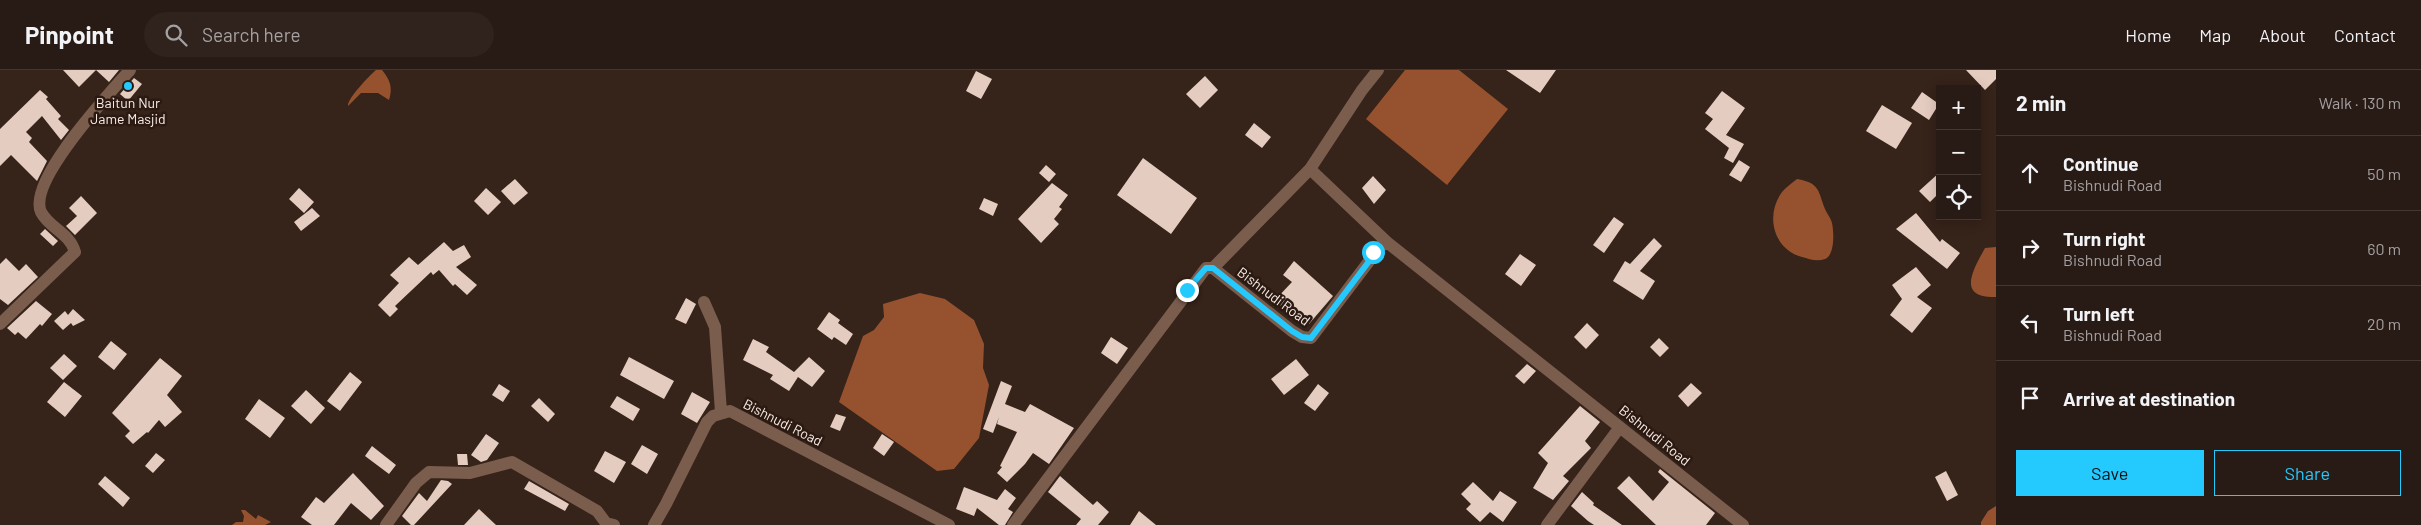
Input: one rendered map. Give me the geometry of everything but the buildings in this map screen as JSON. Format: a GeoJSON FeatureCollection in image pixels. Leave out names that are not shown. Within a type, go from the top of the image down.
{"type":"FeatureCollection","features":[{"type":"Feature","properties":{"kind":"street"},"geometry":{"type":"LineString","coordinates":[[0,324],[75,252],[73,244],[41,213],[38,200],[48,176],[77,131],[130,70]]}},
{"type":"Feature","properties":{"kind":"street"},"geometry":{"type":"LineString","coordinates":[[1013,525],[1106,404],[1199,275],[1206,268],[1213,268],[1310,169],[1362,90],[1378,70]]}},
{"type":"Feature","properties":{"kind":"street"},"geometry":{"type":"LineString","coordinates":[[1310,169],[1388,243]]}},
{"type":"Feature","properties":{"kind":"street","name":"Bishnudi Road"},"geometry":{"type":"LineString","coordinates":[[1213,268],[1292,331],[1302,337],[1311,338],[1370,260],[1373,252],[1380,245],[1388,243],[1743,525]]}},
{"type":"Feature","properties":{"kind":"street"},"geometry":{"type":"LineString","coordinates":[[704,302],[715,327],[722,412]]}},
{"type":"Feature","properties":{"kind":"street","name":"Bishnudi Road"},"geometry":{"type":"LineString","coordinates":[[654,525],[707,422],[722,412],[730,411],[949,525]]}},
{"type":"Feature","properties":{"kind":"street"},"geometry":{"type":"LineString","coordinates":[[1546,525],[1620,427]]}},
{"type":"Feature","properties":{"kind":"street"},"geometry":{"type":"LineString","coordinates":[[386,525],[416,483],[429,472],[470,473],[512,462],[581,500],[597,510],[606,523],[614,525]]}},
{"type":"Feature","properties":{"kind":"shaded area"},"geometry":{"type":"Polygon","coordinates":[[[376,70],[382,70],[389,80],[391,91],[389,100],[378,93],[361,93],[348,106],[355,93],[376,70]]]}},
{"type":"Feature","properties":{"kind":"shaded area"},"geometry":{"type":"Polygon","coordinates":[[[1405,70],[1459,70],[1508,109],[1447,185],[1366,119],[1405,70]]]}},
{"type":"Feature","properties":{"kind":"shaded area"},"geometry":{"type":"Polygon","coordinates":[[[1797,179],[1810,183],[1817,189],[1831,221],[1833,227],[1832,248],[1831,253],[1825,259],[1813,260],[1792,253],[1778,239],[1773,221],[1777,201],[1782,192],[1797,179]]]}},
{"type":"Feature","properties":{"kind":"shaded area"},"geometry":{"type":"Polygon","coordinates":[[[1996,247],[1996,297],[1984,296],[1976,293],[1972,288],[1971,281],[1976,265],[1985,248],[1996,247]]]}},
{"type":"Feature","properties":{"kind":"shaded area"},"geometry":{"type":"Polygon","coordinates":[[[920,293],[945,299],[974,320],[984,344],[983,368],[989,385],[979,438],[954,469],[937,471],[839,402],[863,336],[874,330],[884,317],[883,304],[920,293]]]}},
{"type":"Feature","properties":{"kind":"shaded area"},"geometry":{"type":"Polygon","coordinates":[[[1996,506],[1996,525],[1981,525],[1988,511],[1996,506]]]}},
{"type":"Feature","properties":{"kind":"shaded area"},"geometry":{"type":"Polygon","coordinates":[[[241,510],[245,510],[256,519],[258,515],[271,522],[265,525],[232,525],[236,522],[243,522],[244,516],[241,510]]]}},
{"type":"Feature","properties":{"kind":"place","name":"Baitun Nur Jame Masjid"},"geometry":{"type":"Point","coordinates":[128,86]}},
{"type":"Feature","properties":{"kind":"route"},"geometry":{"type":"LineString","coordinates":[[1187,290],[1206,268],[1213,268],[1292,331],[1302,337],[1311,338],[1370,260],[1373,252]]}}]}
